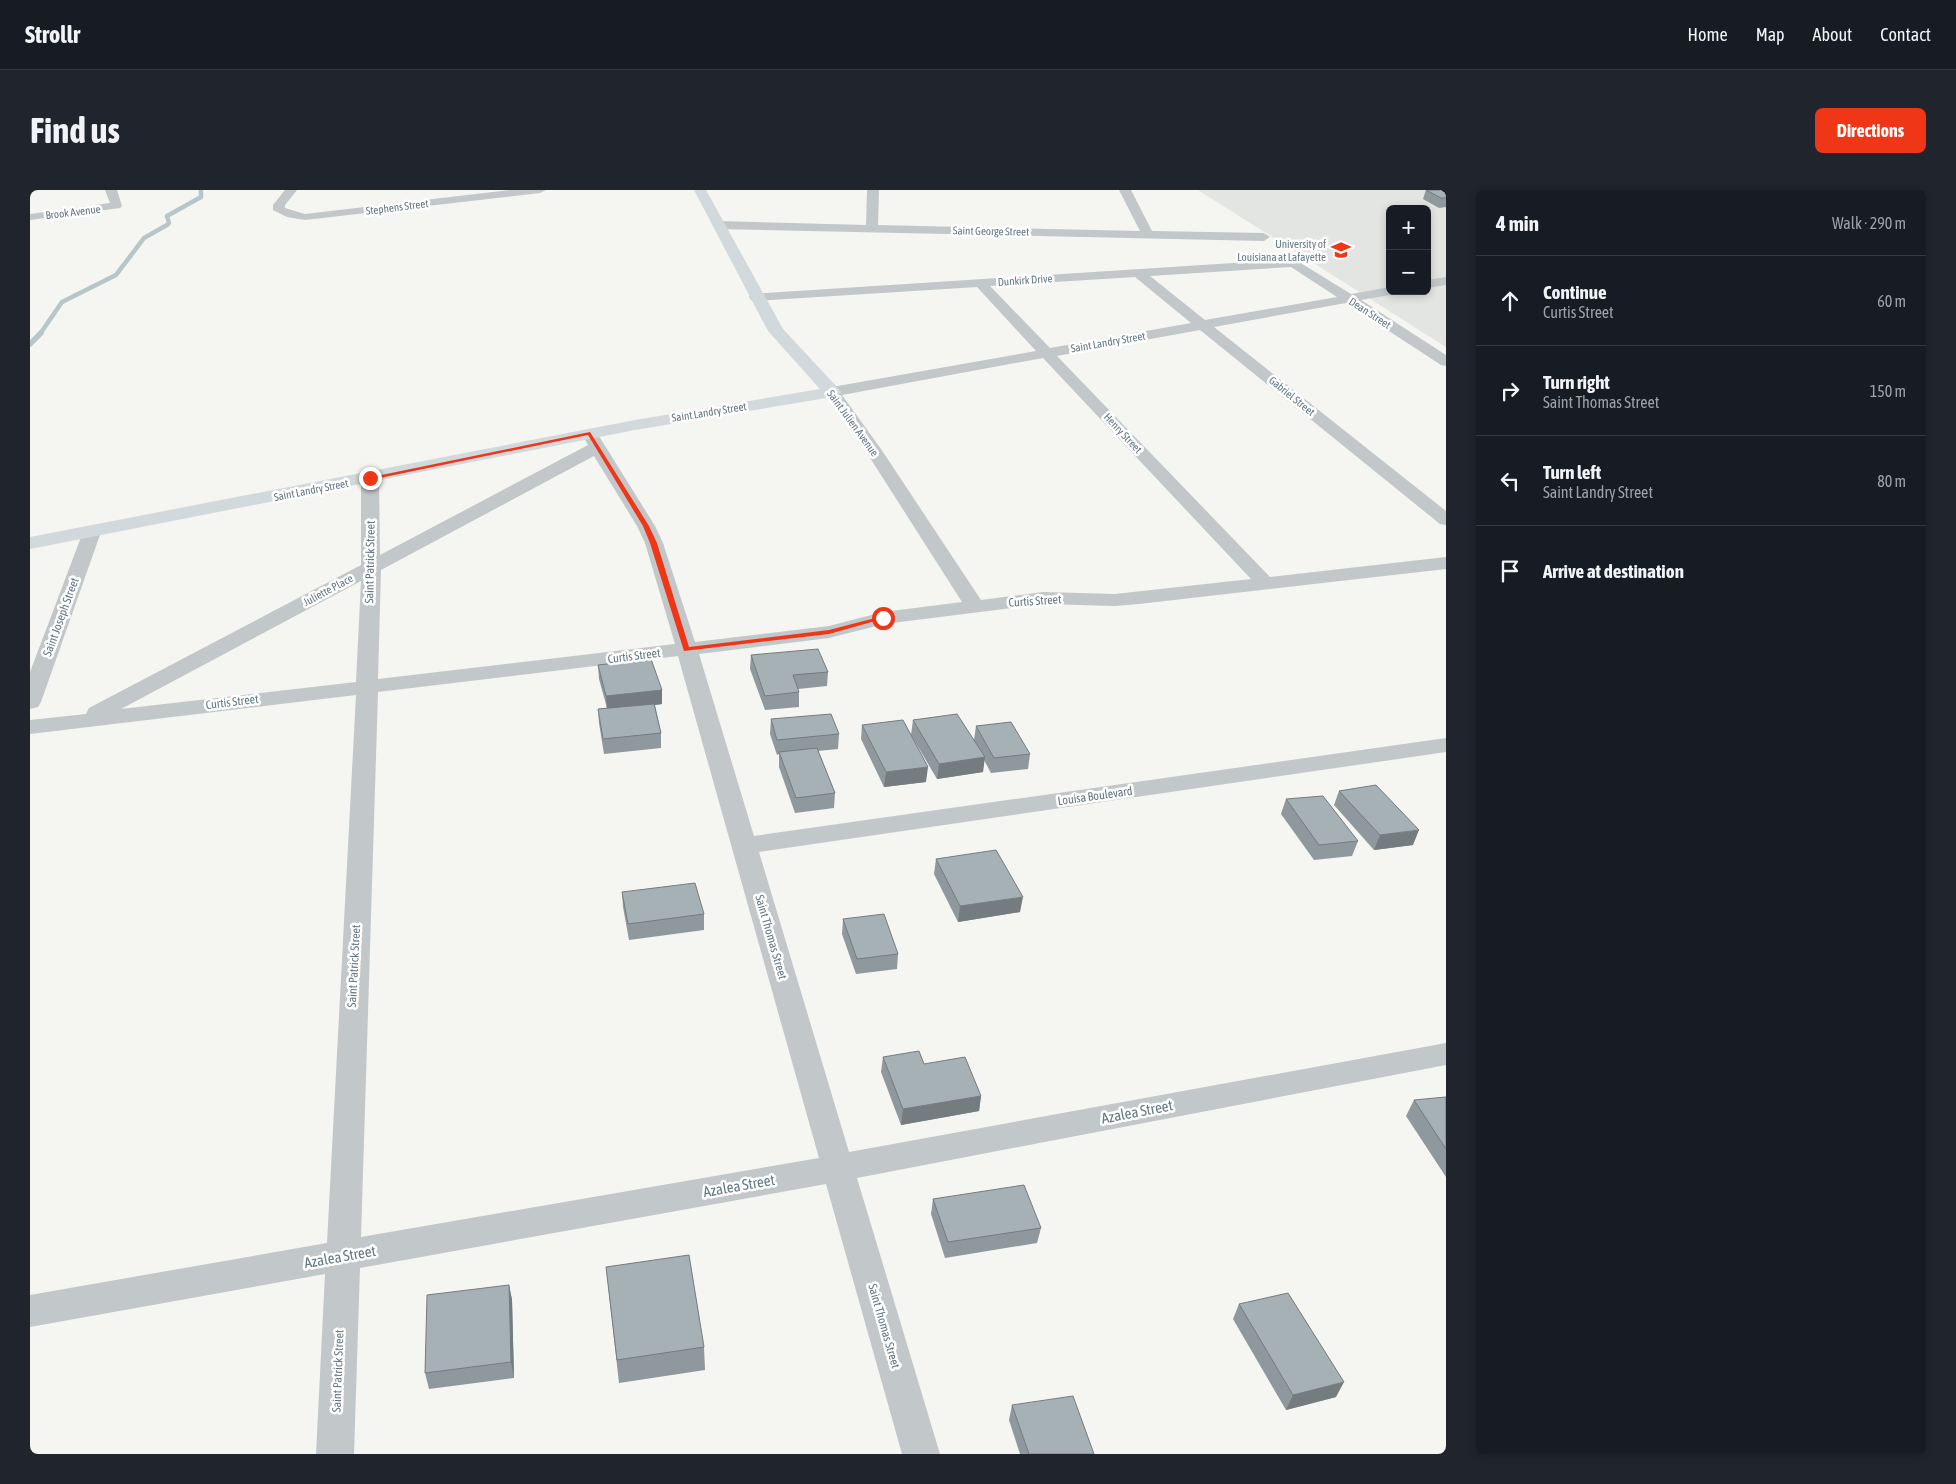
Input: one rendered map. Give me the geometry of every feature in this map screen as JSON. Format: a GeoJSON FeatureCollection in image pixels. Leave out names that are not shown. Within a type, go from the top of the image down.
{"type":"FeatureCollection","features":[{"type":"Feature","properties":{"kind":"street","name":"Brook Avenue"},"geometry":{"type":"LineString","coordinates":[[30,217],[116,206],[111,190]]}},
{"type":"Feature","properties":{"kind":"street","name":"Stephens Street"},"geometry":{"type":"LineString","coordinates":[[291,190],[280,205],[279,210],[285,214],[298,217],[332,215],[540,190]]}},
{"type":"Feature","properties":{"kind":"street","name":"Saint Julien Avenue"},"geometry":{"type":"LineString","coordinates":[[700,190],[776,331],[832,392],[873,449],[975,606]]}},
{"type":"Feature","properties":{"kind":"street"},"geometry":{"type":"LineString","coordinates":[[872,228],[873,190]]}},
{"type":"Feature","properties":{"kind":"street"},"geometry":{"type":"LineString","coordinates":[[1126,190],[1148,234]]}},
{"type":"Feature","properties":{"kind":"street"},"geometry":{"type":"LineString","coordinates":[[408,194],[423,204]]}},
{"type":"Feature","properties":{"kind":"street","name":"Saint George Street"},"geometry":{"type":"LineString","coordinates":[[718,225],[1264,237]]}},
{"type":"Feature","properties":{"kind":"street","name":"Dunkirk Drive"},"geometry":{"type":"LineString","coordinates":[[756,297],[1294,263]]}},
{"type":"Feature","properties":{"kind":"street","name":"Dean Street"},"geometry":{"type":"LineString","coordinates":[[1294,263],[1446,362]]}},
{"type":"Feature","properties":{"kind":"street","name":"Gabriel Street"},"geometry":{"type":"LineString","coordinates":[[1138,273],[1446,520]]}},
{"type":"Feature","properties":{"kind":"street"},"geometry":{"type":"LineString","coordinates":[[1431,283],[1446,280]]}},
{"type":"Feature","properties":{"kind":"street","name":"Henry Street"},"geometry":{"type":"LineString","coordinates":[[980,283],[1266,584]]}},
{"type":"Feature","properties":{"kind":"street","name":"Saint Landry Street"},"geometry":{"type":"LineString","coordinates":[[30,543],[370,478],[594,440],[832,392],[1386,292]]}},
{"type":"Feature","properties":{"kind":"street","name":"Juliette Place"},"geometry":{"type":"LineString","coordinates":[[84,720],[371,568],[594,440]]}},
{"type":"Feature","properties":{"kind":"street","name":"Saint Thomas Street"},"geometry":{"type":"LineString","coordinates":[[594,440],[650,534],[687,650],[921,1454]]}},
{"type":"Feature","properties":{"kind":"street","name":"Saint Patrick Street"},"geometry":{"type":"LineString","coordinates":[[335,1454],[367,687],[371,568],[370,478]]}},
{"type":"Feature","properties":{"kind":"street","name":"Saint Joseph Street"},"geometry":{"type":"LineString","coordinates":[[30,702],[92,532]]}},
{"type":"Feature","properties":{"kind":"street","name":"Curtis Street"},"geometry":{"type":"LineString","coordinates":[[30,727],[829,632],[883,618],[975,606],[1044,598],[1139,598],[1446,562]]}},
{"type":"Feature","properties":{"kind":"street","name":"Louisa Boulevard"},"geometry":{"type":"LineString","coordinates":[[744,846],[1446,745]]}},
{"type":"Feature","properties":{"kind":"street","name":"Azalea Street"},"geometry":{"type":"LineString","coordinates":[[30,1311],[838,1168],[1446,1054]]}},
{"type":"Feature","properties":{"kind":"shaded area","name":"University of Louisiana at Lafayette"},"geometry":{"type":"Polygon","coordinates":[[[1198,190],[1446,190],[1446,347],[1198,190]]]}},
{"type":"Feature","properties":{"kind":"building"},"geometry":{"type":"Polygon","coordinates":[[[1426,190],[1446,190],[1446,198],[1441,198],[1426,190]]]}},
{"type":"Feature","properties":{"kind":"building"},"geometry":{"type":"Polygon","coordinates":[[[818,649],[828,672],[793,675],[799,692],[765,696],[751,655],[818,649]]]}},
{"type":"Feature","properties":{"kind":"building"},"geometry":{"type":"Polygon","coordinates":[[[651,659],[662,690],[606,696],[598,665],[651,659]]]}},
{"type":"Feature","properties":{"kind":"building"},"geometry":{"type":"Polygon","coordinates":[[[654,704],[661,733],[603,739],[598,709],[654,704]]]}},
{"type":"Feature","properties":{"kind":"building"},"geometry":{"type":"Polygon","coordinates":[[[831,714],[839,734],[777,740],[771,719],[831,714]]]}},
{"type":"Feature","properties":{"kind":"building"},"geometry":{"type":"Polygon","coordinates":[[[957,714],[985,757],[939,764],[913,720],[957,714]]]}},
{"type":"Feature","properties":{"kind":"building"},"geometry":{"type":"Polygon","coordinates":[[[903,720],[928,767],[886,772],[862,725],[903,720]]]}},
{"type":"Feature","properties":{"kind":"building"},"geometry":{"type":"Polygon","coordinates":[[[1011,722],[1030,754],[994,758],[976,726],[1011,722]]]}},
{"type":"Feature","properties":{"kind":"building"},"geometry":{"type":"Polygon","coordinates":[[[817,748],[835,793],[796,798],[779,752],[817,748]]]}},
{"type":"Feature","properties":{"kind":"building"},"geometry":{"type":"Polygon","coordinates":[[[1376,785],[1419,830],[1380,835],[1339,791],[1376,785]]]}},
{"type":"Feature","properties":{"kind":"building"},"geometry":{"type":"Polygon","coordinates":[[[1323,796],[1358,841],[1319,845],[1286,799],[1323,796]]]}},
{"type":"Feature","properties":{"kind":"building"},"geometry":{"type":"Polygon","coordinates":[[[996,850],[1023,897],[960,906],[936,859],[996,850]]]}},
{"type":"Feature","properties":{"kind":"building"},"geometry":{"type":"Polygon","coordinates":[[[695,883],[704,914],[628,924],[622,892],[695,883]]]}},
{"type":"Feature","properties":{"kind":"building"},"geometry":{"type":"Polygon","coordinates":[[[884,914],[898,954],[857,959],[843,919],[884,914]]]}},
{"type":"Feature","properties":{"kind":"building"},"geometry":{"type":"Polygon","coordinates":[[[919,1051],[924,1064],[965,1057],[981,1096],[903,1109],[883,1057],[919,1051]]]}},
{"type":"Feature","properties":{"kind":"building"},"geometry":{"type":"Polygon","coordinates":[[[1446,1097],[1446,1149],[1414,1100],[1446,1097]]]}},
{"type":"Feature","properties":{"kind":"building"},"geometry":{"type":"Polygon","coordinates":[[[1024,1185],[1041,1228],[948,1242],[933,1199],[1024,1185]]]}},
{"type":"Feature","properties":{"kind":"building"},"geometry":{"type":"Polygon","coordinates":[[[689,1255],[704,1347],[617,1360],[606,1267],[689,1255]]]}},
{"type":"Feature","properties":{"kind":"building"},"geometry":{"type":"Polygon","coordinates":[[[509,1285],[511,1362],[425,1373],[427,1295],[509,1285]]]}},
{"type":"Feature","properties":{"kind":"building"},"geometry":{"type":"Polygon","coordinates":[[[1288,1293],[1344,1382],[1293,1395],[1239,1304],[1288,1293]]]}},
{"type":"Feature","properties":{"kind":"building"},"geometry":{"type":"Polygon","coordinates":[[[1073,1396],[1094,1454],[1029,1454],[1012,1405],[1073,1396]]]}},
{"type":"Feature","properties":{"kind":"waterway"},"geometry":{"type":"LineString","coordinates":[[40,334],[62,302],[116,275],[144,238],[167,225],[169,223],[167,216],[201,197],[201,190]]}},
{"type":"Feature","properties":{"kind":"waterway"},"geometry":{"type":"LineString","coordinates":[[30,344],[40,334]]}},
{"type":"Feature","properties":{"kind":"place","name":"University of Louisiana at Lafayette"},"geometry":{"type":"Point","coordinates":[1341,250]}},
{"type":"Feature","properties":{"kind":"route"},"geometry":{"type":"LineString","coordinates":[[370,478],[590,434],[646,526],[654,543],[687,650],[829,632],[883,618]]}}]}
